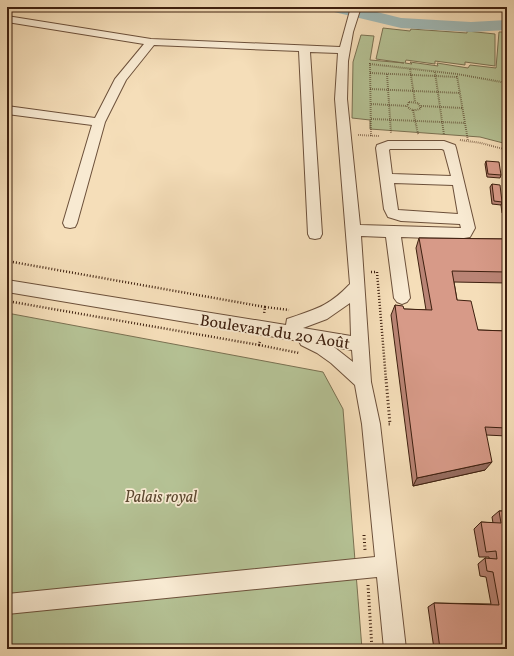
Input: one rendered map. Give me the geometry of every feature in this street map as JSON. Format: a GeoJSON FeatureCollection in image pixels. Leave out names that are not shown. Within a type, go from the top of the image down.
{"type":"FeatureCollection","features":[{"type":"Feature","properties":{"kind":"street"},"geometry":{"type":"LineString","coordinates":[[356,7],[344,50],[341,99],[358,286],[359,340]]}},
{"type":"Feature","properties":{"kind":"street"},"geometry":{"type":"LineString","coordinates":[[7,19],[151,42],[344,50]]}},
{"type":"Feature","properties":{"kind":"street"},"geometry":{"type":"LineString","coordinates":[[70,223],[99,122],[122,79],[151,42]]}},
{"type":"Feature","properties":{"kind":"street"},"geometry":{"type":"LineString","coordinates":[[304,49],[315,234]]}},
{"type":"Feature","properties":{"kind":"street"},"geometry":{"type":"LineString","coordinates":[[7,110],[99,122]]}},
{"type":"Feature","properties":{"kind":"street"},"geometry":{"type":"LineString","coordinates":[[353,230],[462,234],[467,231],[468,228],[458,181],[450,148],[442,145],[384,146],[382,149],[391,209],[395,214],[466,219]]}},
{"type":"Feature","properties":{"kind":"street"},"geometry":{"type":"LineString","coordinates":[[387,178],[458,181]]}},
{"type":"Feature","properties":{"kind":"street"},"geometry":{"type":"LineString","coordinates":[[393,232],[402,298]]}},
{"type":"Feature","properties":{"kind":"street","name":"Boulevard du 20 Août"},"geometry":{"type":"LineString","coordinates":[[7,276],[262,324]]}},
{"type":"Feature","properties":{"kind":"street","name":"Boulevard du 20 Août"},"geometry":{"type":"LineString","coordinates":[[7,286],[359,340],[363,382],[371,424],[396,649]]}},
{"type":"Feature","properties":{"kind":"street"},"geometry":{"type":"LineString","coordinates":[[358,286],[342,301],[326,312],[292,329],[330,353],[347,366],[363,382]]}},
{"type":"Feature","properties":{"kind":"street"},"geometry":{"type":"LineString","coordinates":[[7,604],[386,566]]}},
{"type":"Feature","properties":{"kind":"path"},"geometry":{"type":"LineString","coordinates":[[371,136],[370,64],[410,68],[507,83]]}},
{"type":"Feature","properties":{"kind":"path"},"geometry":{"type":"LineString","coordinates":[[410,68],[415,102]]}},
{"type":"Feature","properties":{"kind":"path"},"geometry":{"type":"LineString","coordinates":[[435,72],[444,139]]}},
{"type":"Feature","properties":{"kind":"path"},"geometry":{"type":"LineString","coordinates":[[370,73],[457,76]]}},
{"type":"Feature","properties":{"kind":"path"},"geometry":{"type":"LineString","coordinates":[[387,74],[392,137]]}},
{"type":"Feature","properties":{"kind":"path"},"geometry":{"type":"LineString","coordinates":[[457,76],[468,141]]}},
{"type":"Feature","properties":{"kind":"path"},"geometry":{"type":"LineString","coordinates":[[370,90],[460,93]]}},
{"type":"Feature","properties":{"kind":"path"},"geometry":{"type":"LineString","coordinates":[[407,106],[410,102],[415,102],[421,106],[462,108]]}},
{"type":"Feature","properties":{"kind":"path"},"geometry":{"type":"LineString","coordinates":[[371,104],[407,106],[413,110],[419,110],[421,106]]}},
{"type":"Feature","properties":{"kind":"path"},"geometry":{"type":"LineString","coordinates":[[413,110],[419,138]]}},
{"type":"Feature","properties":{"kind":"path"},"geometry":{"type":"LineString","coordinates":[[371,119],[465,123]]}},
{"type":"Feature","properties":{"kind":"path"},"geometry":{"type":"LineString","coordinates":[[7,261],[265,307],[259,345]]}},
{"type":"Feature","properties":{"kind":"path"},"geometry":{"type":"LineString","coordinates":[[7,301],[259,345],[300,354]]}},
{"type":"Feature","properties":{"kind":"green space"},"geometry":{"type":"Polygon","coordinates":[[[383,28],[410,31],[411,29],[467,33],[467,31],[495,34],[495,66],[465,62],[465,65],[435,61],[435,64],[406,60],[405,63],[412,64],[410,62],[438,66],[437,63],[468,68],[470,65],[496,68],[499,32],[507,32],[507,144],[480,137],[370,129],[370,120],[352,118],[353,62],[361,35],[374,36],[370,60],[404,63],[376,59],[383,28]]]}},
{"type":"Feature","properties":{"kind":"green space","name":"Palais royal"},"geometry":{"type":"Polygon","coordinates":[[[7,313],[323,372],[343,409],[362,649],[7,649],[7,313]]]}},
{"type":"Feature","properties":{"kind":"building"},"geometry":{"type":"Polygon","coordinates":[[[486,161],[499,162],[501,175],[488,174],[486,161]]]}},
{"type":"Feature","properties":{"kind":"building"},"geometry":{"type":"Polygon","coordinates":[[[492,184],[500,185],[502,202],[494,201],[492,184]]]}},
{"type":"Feature","properties":{"kind":"building"},"geometry":{"type":"Polygon","coordinates":[[[502,202],[507,202],[507,211],[503,210],[502,202]]]}},
{"type":"Feature","properties":{"kind":"building"},"geometry":{"type":"Polygon","coordinates":[[[419,238],[507,239],[507,272],[452,271],[457,300],[471,301],[478,330],[507,331],[507,428],[485,427],[492,462],[417,478],[395,305],[403,306],[404,309],[432,310],[419,238]]]}},
{"type":"Feature","properties":{"kind":"building"},"geometry":{"type":"Polygon","coordinates":[[[499,511],[507,511],[507,649],[440,649],[434,603],[499,605],[493,572],[487,571],[485,558],[497,559],[496,551],[486,552],[481,522],[501,523],[499,511]]]}},
{"type":"Feature","properties":{"kind":"waterway"},"geometry":{"type":"LineString","coordinates":[[336,7],[401,23],[471,27],[507,25]]}}]}
